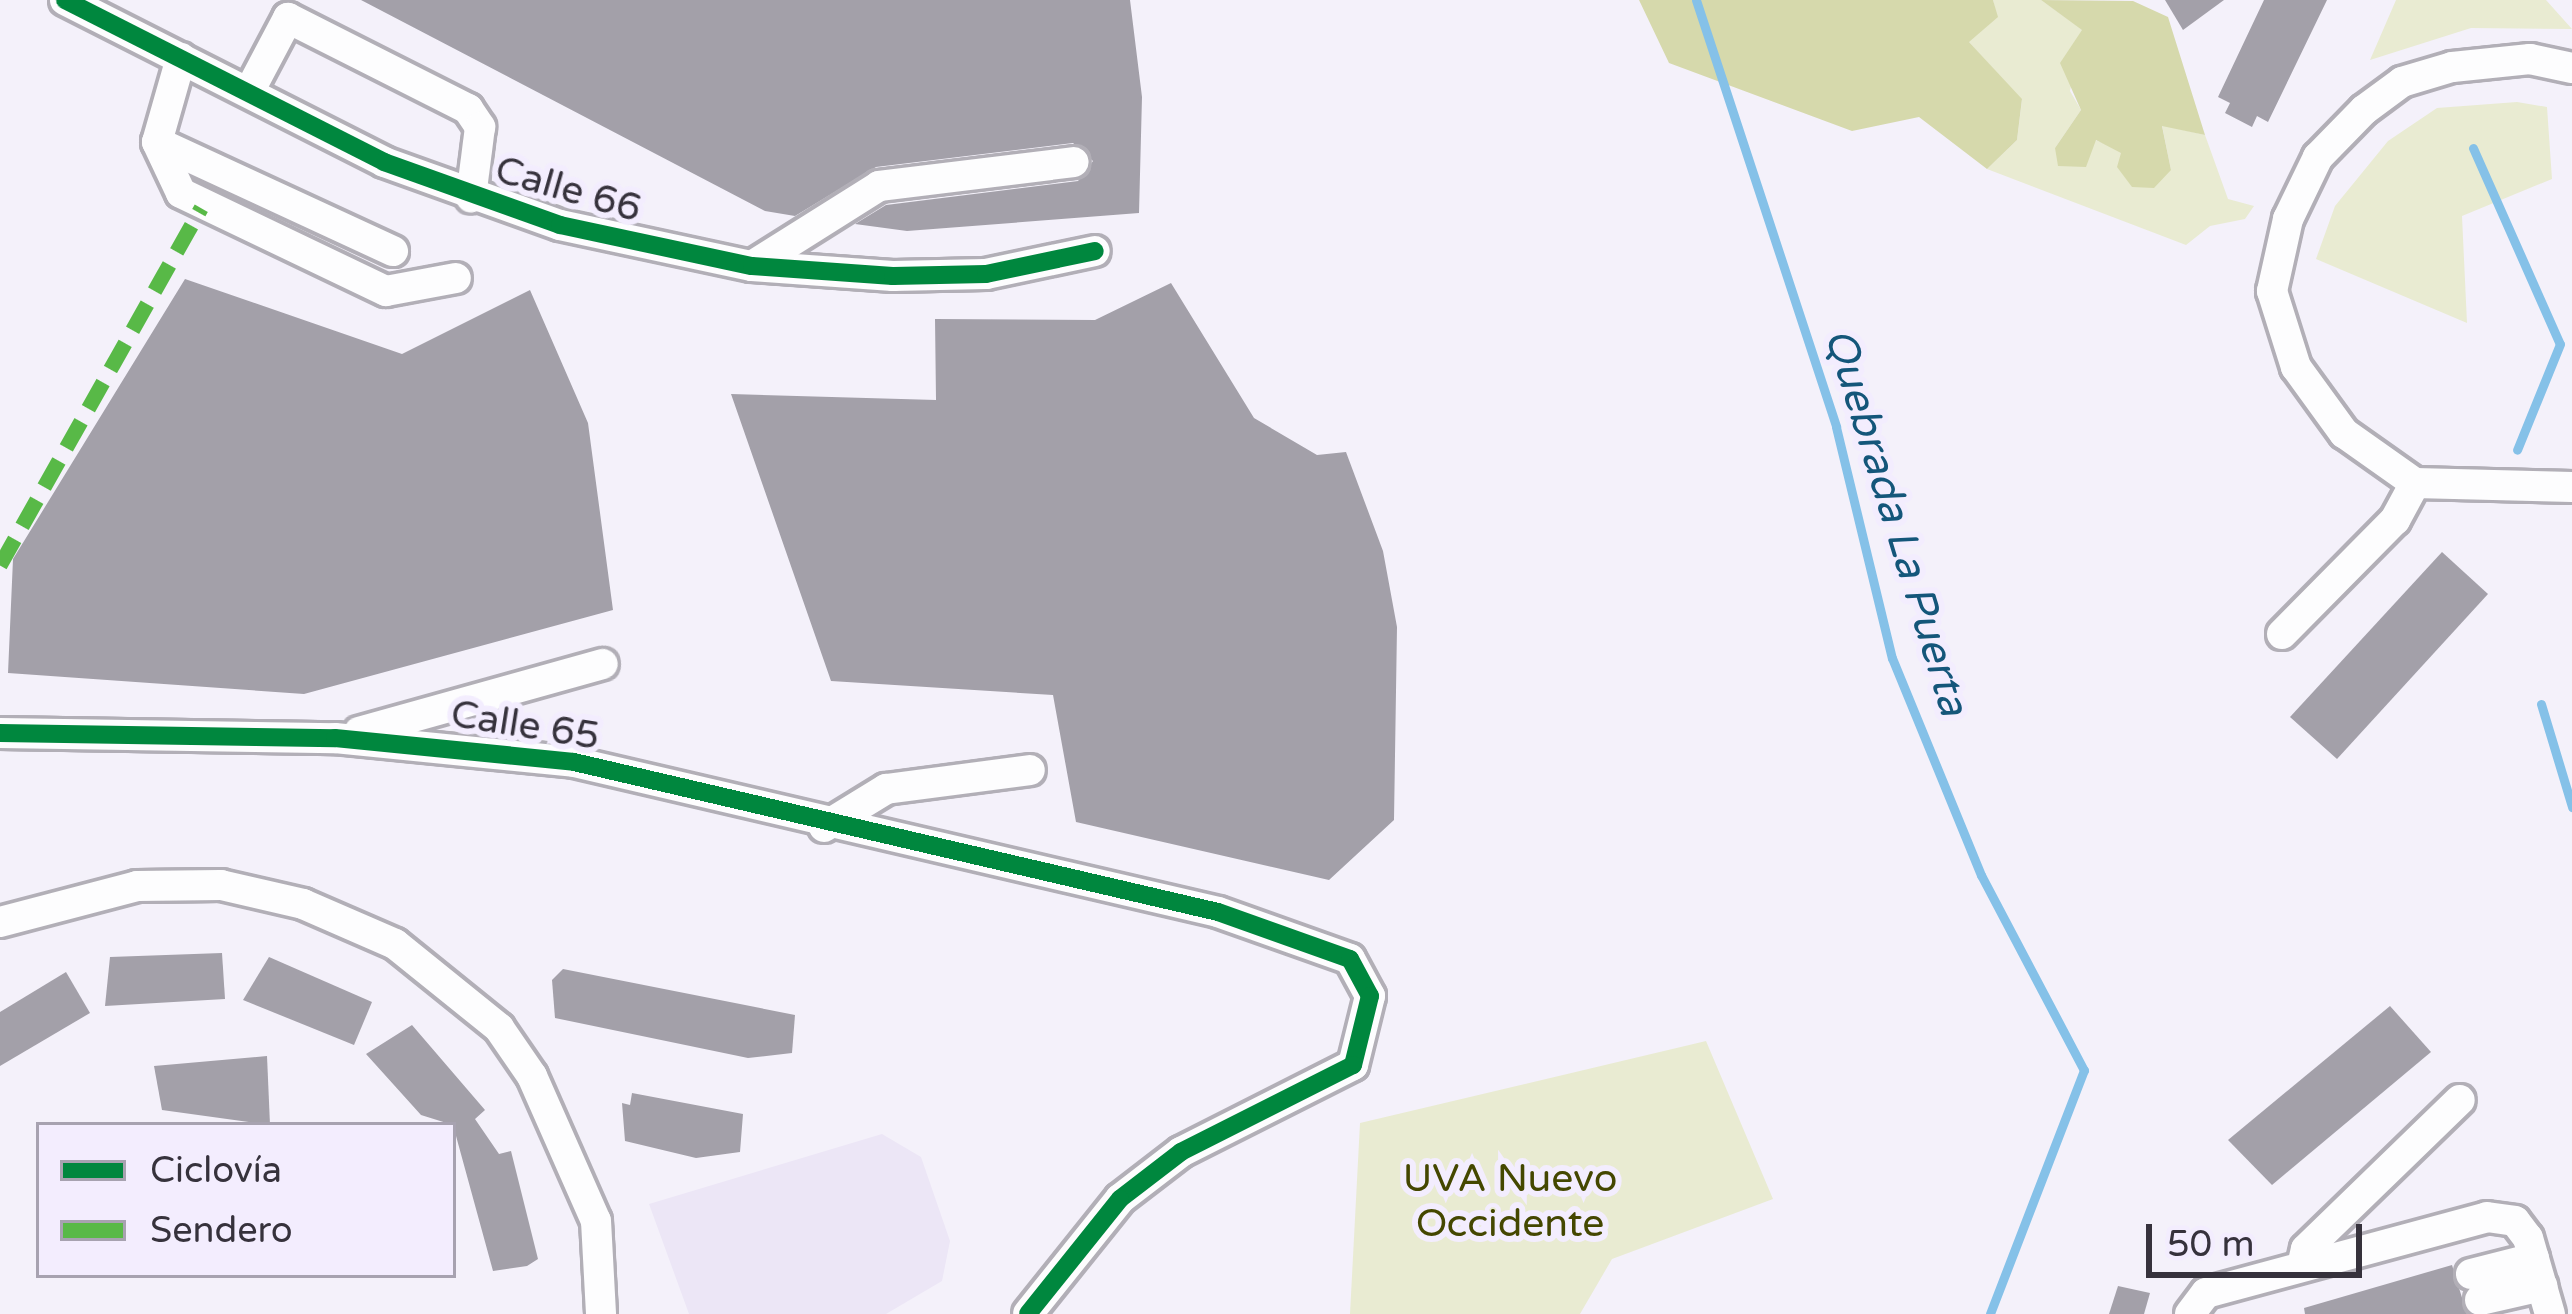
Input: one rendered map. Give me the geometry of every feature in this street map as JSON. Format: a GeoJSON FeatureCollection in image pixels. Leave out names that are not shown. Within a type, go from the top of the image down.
{"type":"FeatureCollection","features":[{"type":"Feature","properties":{"kind":"street","name":"Calle 66"},"geometry":{"type":"LineString","coordinates":[[65,0],[471,197],[752,266],[986,274],[1095,251]]}},
{"type":"Feature","properties":{"kind":"street"},"geometry":{"type":"LineString","coordinates":[[249,92],[288,18],[468,109],[481,127],[471,197]]}},
{"type":"Feature","properties":{"kind":"street"},"geometry":{"type":"LineString","coordinates":[[181,58],[157,142],[168,176],[201,208],[386,291],[456,278]]}},
{"type":"Feature","properties":{"kind":"street"},"geometry":{"type":"LineString","coordinates":[[2572,68],[2504,59],[2402,82],[2318,157],[2288,219],[2272,291],[2296,368],[2344,433],[2415,483],[2572,487]]}},
{"type":"Feature","properties":{"kind":"street"},"geometry":{"type":"LineString","coordinates":[[157,142],[394,250]]}},
{"type":"Feature","properties":{"kind":"street"},"geometry":{"type":"LineString","coordinates":[[752,266],[879,186],[1074,162]]}},
{"type":"Feature","properties":{"kind":"street"},"geometry":{"type":"LineString","coordinates":[[2282,634],[2395,520],[2415,483]]}},
{"type":"Feature","properties":{"kind":"street"},"geometry":{"type":"LineString","coordinates":[[335,738],[603,664]]}},
{"type":"Feature","properties":{"kind":"street","name":"Calle 65"},"geometry":{"type":"LineString","coordinates":[[0,733],[335,738],[574,762],[824,827],[1309,938],[1350,959],[1370,996],[1352,1065],[1181,1152],[1120,1199],[1028,1314]]}},
{"type":"Feature","properties":{"kind":"street"},"geometry":{"type":"LineString","coordinates":[[824,827],[886,789],[1030,770]]}},
{"type":"Feature","properties":{"kind":"street"},"geometry":{"type":"LineString","coordinates":[[0,922],[119,889],[221,885],[303,904],[395,944],[499,1028],[532,1076],[596,1221],[601,1314]]}},
{"type":"Feature","properties":{"kind":"street"},"geometry":{"type":"LineString","coordinates":[[2302,1266],[2306,1249],[2460,1100]]}},
{"type":"Feature","properties":{"kind":"street"},"geometry":{"type":"LineString","coordinates":[[2190,1314],[2206,1293],[2487,1217],[2515,1221],[2542,1286],[2475,1287]]}},
{"type":"Feature","properties":{"kind":"shaded area"},"geometry":{"type":"Polygon","coordinates":[[[882,1134],[921,1157],[950,1241],[942,1281],[886,1314],[689,1314],[649,1204],[882,1134]]]}},
{"type":"Feature","properties":{"kind":"green space"},"geometry":{"type":"Polygon","coordinates":[[[1639,0],[1993,0],[1998,17],[1969,42],[2022,99],[2017,140],[1987,169],[1919,117],[1852,131],[1669,63],[1639,0]]]}},
{"type":"Feature","properties":{"kind":"green space"},"geometry":{"type":"Polygon","coordinates":[[[1993,0],[2041,0],[2083,30],[2070,91],[2081,110],[2055,148],[2095,140],[2171,170],[2162,125],[2205,135],[2228,199],[2254,206],[2245,219],[2210,226],[2186,245],[1987,169],[2017,140],[2022,100],[1968,41],[1997,17],[1993,0]]]}},
{"type":"Feature","properties":{"kind":"green space"},"geometry":{"type":"Polygon","coordinates":[[[2041,0],[2133,1],[2168,17],[2205,135],[2162,126],[2171,170],[2154,188],[2132,187],[2117,167],[2121,153],[2096,140],[2086,167],[2058,166],[2055,148],[2081,110],[2060,63],[2082,30],[2041,0]]]}},
{"type":"Feature","properties":{"kind":"green space"},"geometry":{"type":"Polygon","coordinates":[[[2396,0],[2546,0],[2572,29],[2471,28],[2370,60],[2396,0]]]}},
{"type":"Feature","properties":{"kind":"green space"},"geometry":{"type":"Polygon","coordinates":[[[2517,102],[2547,107],[2552,179],[2462,216],[2467,323],[2316,259],[2335,206],[2388,141],[2437,108],[2517,102]]]}},
{"type":"Feature","properties":{"kind":"green space","name":"UVA Nuevo Occidente"},"geometry":{"type":"Polygon","coordinates":[[[1706,1041],[1773,1199],[1612,1259],[1580,1314],[1350,1314],[1360,1123],[1706,1041]]]}},
{"type":"Feature","properties":{"kind":"building"},"geometry":{"type":"Polygon","coordinates":[[[361,0],[1130,0],[1142,97],[1139,213],[907,231],[855,224],[886,205],[1078,181],[1093,161],[1073,143],[876,167],[795,216],[765,211],[361,0]]]}},
{"type":"Feature","properties":{"kind":"building"},"geometry":{"type":"Polygon","coordinates":[[[2165,0],[2224,0],[2183,30],[2165,0]]]}},
{"type":"Feature","properties":{"kind":"building"},"geometry":{"type":"Polygon","coordinates":[[[2264,0],[2327,0],[2268,122],[2257,116],[2252,127],[2225,113],[2230,103],[2218,97],[2264,0]]]}},
{"type":"Feature","properties":{"kind":"building"},"geometry":{"type":"Polygon","coordinates":[[[185,279],[402,354],[530,290],[588,423],[613,610],[304,694],[8,673],[13,559],[185,279]]]}},
{"type":"Feature","properties":{"kind":"building"},"geometry":{"type":"Polygon","coordinates":[[[1171,283],[1254,418],[1317,455],[1346,452],[1383,551],[1397,627],[1394,820],[1329,880],[1076,822],[1053,695],[831,681],[731,394],[936,400],[935,319],[1095,320],[1171,283]]]}},
{"type":"Feature","properties":{"kind":"building"},"geometry":{"type":"Polygon","coordinates":[[[2442,552],[2488,594],[2337,759],[2290,717],[2442,552]]]}},
{"type":"Feature","properties":{"kind":"building"},"geometry":{"type":"Polygon","coordinates":[[[222,953],[225,999],[105,1006],[110,957],[222,953]]]}},
{"type":"Feature","properties":{"kind":"building"},"geometry":{"type":"Polygon","coordinates":[[[269,957],[372,1002],[354,1045],[243,1000],[269,957]]]}},
{"type":"Feature","properties":{"kind":"building"},"geometry":{"type":"Polygon","coordinates":[[[563,969],[795,1015],[792,1053],[748,1058],[555,1018],[552,980],[563,969]]]}},
{"type":"Feature","properties":{"kind":"building"},"geometry":{"type":"Polygon","coordinates":[[[66,972],[90,1013],[0,1066],[0,1012],[66,972]]]}},
{"type":"Feature","properties":{"kind":"building"},"geometry":{"type":"Polygon","coordinates":[[[2390,1006],[2431,1052],[2272,1185],[2228,1140],[2390,1006]]]}},
{"type":"Feature","properties":{"kind":"building"},"geometry":{"type":"Polygon","coordinates":[[[412,1025],[485,1110],[475,1119],[499,1154],[511,1151],[538,1259],[527,1266],[493,1271],[456,1122],[421,1115],[366,1054],[412,1025]]]}},
{"type":"Feature","properties":{"kind":"building"},"geometry":{"type":"Polygon","coordinates":[[[267,1056],[270,1122],[162,1110],[154,1066],[267,1056]]]}},
{"type":"Feature","properties":{"kind":"building"},"geometry":{"type":"Polygon","coordinates":[[[632,1093],[743,1114],[740,1152],[696,1158],[625,1141],[622,1103],[630,1105],[632,1093]]]}},
{"type":"Feature","properties":{"kind":"building"},"geometry":{"type":"Polygon","coordinates":[[[2452,1265],[2467,1314],[2305,1314],[2304,1308],[2452,1265]]]}},
{"type":"Feature","properties":{"kind":"building"},"geometry":{"type":"Polygon","coordinates":[[[2118,1286],[2150,1293],[2144,1314],[2109,1314],[2118,1286]]]}},
{"type":"Feature","properties":{"kind":"waterway","name":"Quebrada La Puerta"},"geometry":{"type":"LineString","coordinates":[[1696,0],[1836,427],[1892,658],[1981,875],[2084,1070],[1990,1314]]}},
{"type":"Feature","properties":{"kind":"waterway"},"geometry":{"type":"LineString","coordinates":[[2473,148],[2560,344],[2517,450]]}},
{"type":"Feature","properties":{"kind":"waterway"},"geometry":{"type":"LineString","coordinates":[[2541,704],[2572,807]]}},
{"type":"Feature","properties":{"kind":"marked path"},"geometry":{"type":"LineString","coordinates":[[0,565],[201,208]]}},
{"type":"Feature","properties":{"kind":"cycle path"},"geometry":{"type":"LineString","coordinates":[[65,0],[384,162],[560,225],[752,266],[893,276],[986,274],[1095,251]]}},
{"type":"Feature","properties":{"kind":"cycle path"},"geometry":{"type":"LineString","coordinates":[[0,733],[335,738],[574,762],[1218,912],[1350,959],[1370,996],[1353,1065],[1181,1152],[1120,1199],[1028,1314]]}}]}
